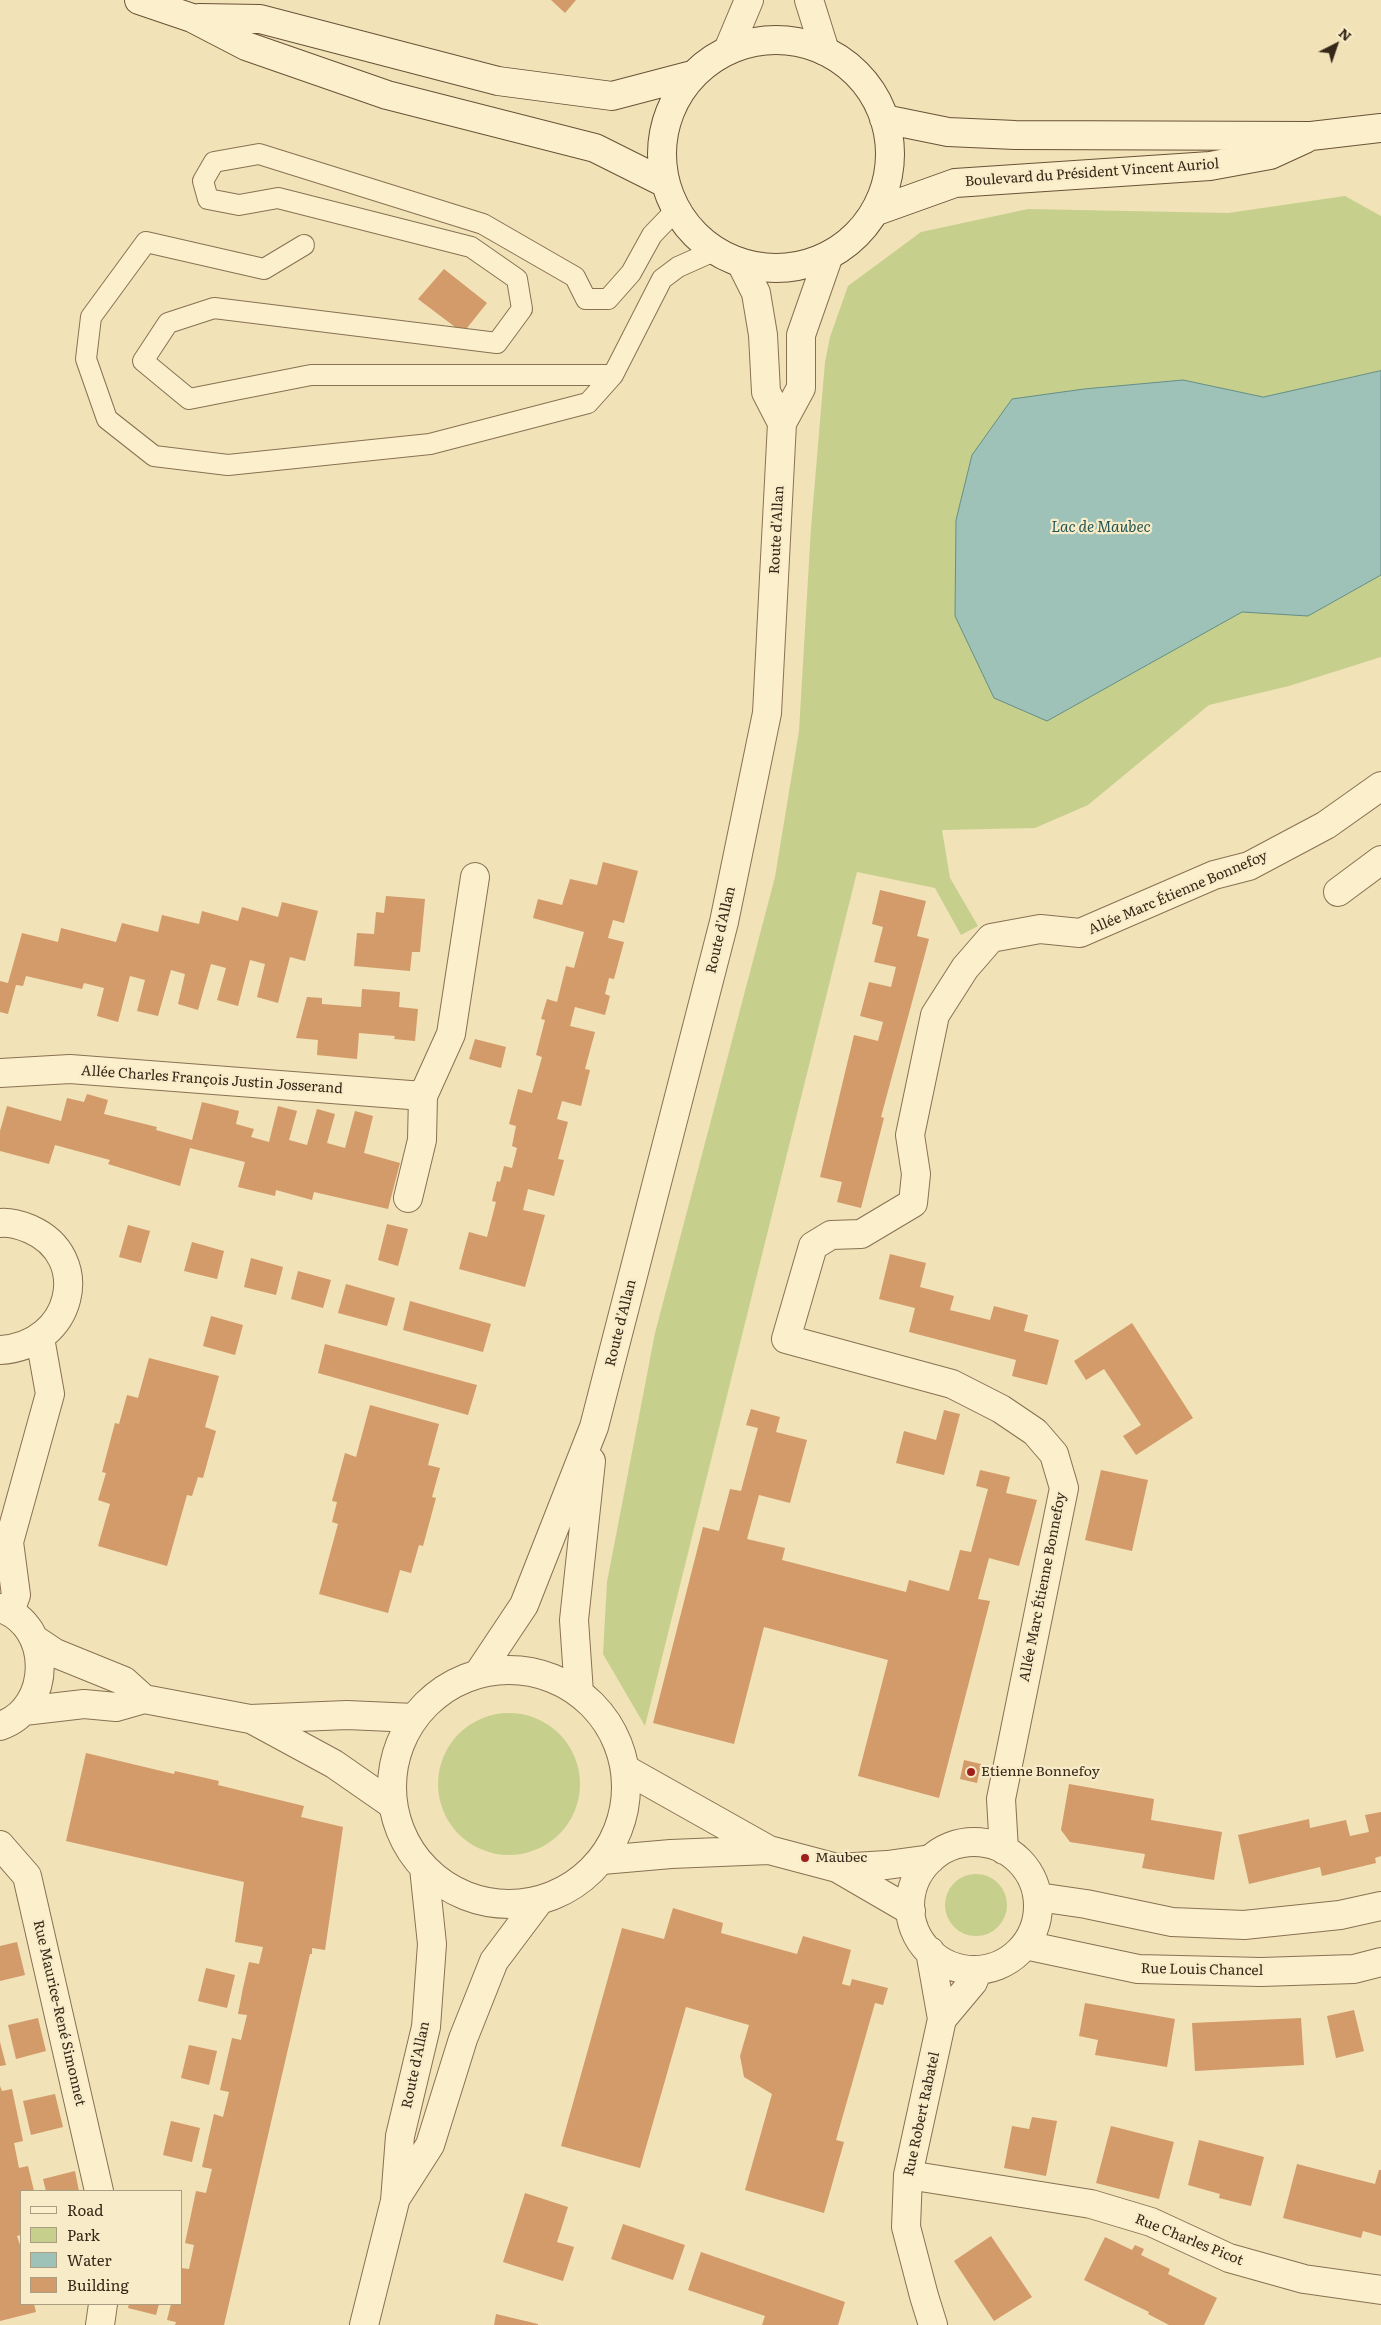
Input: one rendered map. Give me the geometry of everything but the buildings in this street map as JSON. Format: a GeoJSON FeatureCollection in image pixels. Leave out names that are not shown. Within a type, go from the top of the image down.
{"type":"FeatureCollection","features":[{"type":"Feature","properties":{"kind":"street"},"geometry":{"type":"LineString","coordinates":[[139,0],[192,18],[246,46],[387,95],[595,148],[665,183]]}},
{"type":"Feature","properties":{"kind":"street"},"geometry":{"type":"LineString","coordinates":[[728,50],[748,0]]}},
{"type":"Feature","properties":{"kind":"street"},"geometry":{"type":"LineString","coordinates":[[809,0],[825,51]]}},
{"type":"Feature","properties":{"kind":"street"},"geometry":{"type":"LineString","coordinates":[[192,18],[260,19],[498,81],[612,96],[692,76]]}},
{"type":"Feature","properties":{"kind":"street"},"geometry":{"type":"LineString","coordinates":[[759,41],[793,41],[825,51],[850,68],[871,91],[884,119],[890,150],[887,183],[874,212],[855,237],[829,255],[801,266],[771,269],[741,263],[714,251],[692,232],[676,210],[665,183],[661,154],[665,126],[676,99],[692,76],[709,61],[728,50],[759,41]]}},
{"type":"Feature","properties":{"kind":"street","name":"Boulevard du Président Vincent Auriol"},"geometry":{"type":"LineString","coordinates":[[884,119],[948,132],[996,134],[1311,136],[1381,128]]}},
{"type":"Feature","properties":{"kind":"street","name":"Boulevard du Président Vincent Auriol"},"geometry":{"type":"LineString","coordinates":[[874,212],[956,183],[1210,166],[1270,155],[1311,136]]}},
{"type":"Feature","properties":{"kind":"street","name":"Route d'Allan"},"geometry":{"type":"LineString","coordinates":[[478,1674],[524,1605],[594,1427],[724,922],[767,713],[782,423],[801,388],[801,336],[829,255]]}},
{"type":"Feature","properties":{"kind":"street"},"geometry":{"type":"LineString","coordinates":[[741,263],[756,293],[763,336],[766,392],[782,423]]}},
{"type":"Feature","properties":{"kind":"street","name":"Allée Marc Étienne Bonnefoy"},"geometry":{"type":"LineString","coordinates":[[1004,1850],[1000,1799],[1064,1488],[1054,1454],[1035,1432],[1001,1409],[952,1384],[786,1339],[813,1246],[831,1235],[861,1234],[912,1203],[916,1174],[910,1135],[935,1015],[965,968],[991,938],[1040,929],[1080,933],[1214,875],[1249,866],[1326,825],[1381,786]]}},
{"type":"Feature","properties":{"kind":"street"},"geometry":{"type":"LineString","coordinates":[[1338,892],[1381,860]]}},
{"type":"Feature","properties":{"kind":"street"},"geometry":{"type":"LineString","coordinates":[[408,1198],[422,1140],[423,1096],[451,1034],[475,878]]}},
{"type":"Feature","properties":{"kind":"street","name":"Allée Charles François Justin Josserand"},"geometry":{"type":"LineString","coordinates":[[0,1073],[70,1069],[423,1096]]}},
{"type":"Feature","properties":{"kind":"street"},"geometry":{"type":"LineString","coordinates":[[0,1350],[20,1348],[40,1338],[58,1321],[67,1301],[67,1274],[59,1253],[44,1236],[19,1224],[1,1221]]}},
{"type":"Feature","properties":{"kind":"street"},"geometry":{"type":"LineString","coordinates":[[0,1726],[24,1711],[35,1695],[40,1676],[40,1657],[34,1639],[23,1623],[5,1609],[16,1595],[5,1549],[50,1394],[40,1338]]}},
{"type":"Feature","properties":{"kind":"street","name":"Route d'Allan"},"geometry":{"type":"LineString","coordinates":[[579,1693],[574,1620],[594,1427]]}},
{"type":"Feature","properties":{"kind":"street"},"geometry":{"type":"LineString","coordinates":[[34,1639],[56,1653],[124,1682],[144,1699]]}},
{"type":"Feature","properties":{"kind":"street"},"geometry":{"type":"LineString","coordinates":[[499,1670],[528,1671],[562,1682],[579,1693],[610,1726],[620,1747],[625,1769],[627,1793],[623,1817],[615,1840],[602,1860],[584,1878],[563,1892],[539,1901],[514,1905],[489,1903],[443,1884],[424,1868],[410,1850],[399,1828],[393,1806],[391,1783],[395,1759],[402,1738],[414,1718],[442,1690],[478,1674],[499,1670]]}},
{"type":"Feature","properties":{"kind":"street"},"geometry":{"type":"LineString","coordinates":[[24,1711],[84,1704],[116,1707],[144,1699],[250,1719],[347,1715],[414,1718]]}},
{"type":"Feature","properties":{"kind":"street"},"geometry":{"type":"LineString","coordinates":[[250,1719],[334,1764],[393,1806]]}},
{"type":"Feature","properties":{"kind":"street"},"geometry":{"type":"LineString","coordinates":[[625,1769],[769,1850],[837,1868],[910,1911]]}},
{"type":"Feature","properties":{"kind":"street","name":"Allée Marc Étienne Bonnefoy"},"geometry":{"type":"LineString","coordinates":[[966,1842],[1000,1799]]}},
{"type":"Feature","properties":{"kind":"street"},"geometry":{"type":"LineString","coordinates":[[966,1842],[986,1843],[1004,1850],[1021,1862],[1032,1878],[1038,1897],[1038,1914],[1034,1930],[1026,1944],[1011,1959],[992,1968],[978,1970],[957,1968],[930,1952],[920,1940],[910,1911],[912,1892],[919,1874],[931,1859],[947,1848],[966,1842]]}},
{"type":"Feature","properties":{"kind":"street","name":"Rue Maurice-René Simonnet"},"geometry":{"type":"LineString","coordinates":[[0,1845],[27,1876],[99,2190]]}},
{"type":"Feature","properties":{"kind":"street"},"geometry":{"type":"LineString","coordinates":[[602,1860],[671,1854],[769,1850]]}},
{"type":"Feature","properties":{"kind":"street"},"geometry":{"type":"LineString","coordinates":[[837,1868],[887,1865],[931,1859]]}},
{"type":"Feature","properties":{"kind":"street","name":"Route d'Allan"},"geometry":{"type":"LineString","coordinates":[[364,2325],[395,2201],[400,2136],[426,2028],[432,1944],[424,1868]]}},
{"type":"Feature","properties":{"kind":"street"},"geometry":{"type":"LineString","coordinates":[[1038,1897],[1086,1904],[1172,1922],[1244,1924],[1340,1915],[1381,1906]]}},
{"type":"Feature","properties":{"kind":"street","name":"Route d'Allan"},"geometry":{"type":"LineString","coordinates":[[395,2201],[430,2145],[463,2039],[494,1960],[539,1901]]}},
{"type":"Feature","properties":{"kind":"street","name":"Rue Louis Chancel"},"geometry":{"type":"LineString","coordinates":[[1026,1944],[1138,1969],[1261,1972],[1354,1968],[1381,1962]]}},
{"type":"Feature","properties":{"kind":"street","name":"Rue Robert Rabatel"},"geometry":{"type":"LineString","coordinates":[[930,1952],[942,2019],[908,2175],[906,2227],[933,2325]]}},
{"type":"Feature","properties":{"kind":"street","name":"Rue Robert Rabatel"},"geometry":{"type":"LineString","coordinates":[[942,2019],[973,1982],[978,1970]]}},
{"type":"Feature","properties":{"kind":"street","name":"Rue Charles Picot"},"geometry":{"type":"LineString","coordinates":[[908,2175],[1091,2204],[1151,2222],[1229,2258],[1304,2279],[1381,2290]]}},
{"type":"Feature","properties":{"kind":"street"},"geometry":{"type":"LineString","coordinates":[[100,2325],[103,2305]]}},
{"type":"Feature","properties":{"kind":"lane"},"geometry":{"type":"LineString","coordinates":[[613,375],[311,375],[189,399],[143,361],[168,323],[214,308],[497,342],[522,309],[517,279],[471,247],[278,198],[239,205],[208,198],[203,181],[214,162],[259,154],[483,224],[575,277],[586,299],[608,299],[631,273],[652,235],[676,210]]}},
{"type":"Feature","properties":{"kind":"lane"},"geometry":{"type":"LineString","coordinates":[[304,244],[264,269],[146,242],[91,318],[86,359],[107,419],[154,456],[228,465],[430,444],[588,403],[613,375],[662,279],[678,267],[714,251]]}},
{"type":"Feature","properties":{"kind":"green space"},"geometry":{"type":"Polygon","coordinates":[[[1345,196],[1381,216],[1381,657],[1289,686],[1209,705],[1088,805],[1035,828],[942,830],[950,878],[978,926],[961,935],[935,888],[857,872],[645,1726],[603,1654],[607,1582],[655,1333],[775,877],[799,731],[811,528],[825,362],[830,337],[848,286],[921,232],[1028,209],[1228,213],[1345,196]]]}},
{"type":"Feature","properties":{"kind":"green space"},"geometry":{"type":"Polygon","coordinates":[[[509,1713],[523,1714],[536,1718],[549,1725],[559,1734],[568,1744],[575,1757],[579,1770],[579,1798],[575,1811],[568,1824],[559,1834],[549,1843],[536,1850],[523,1854],[509,1855],[495,1854],[482,1850],[469,1843],[459,1834],[450,1824],[443,1811],[439,1798],[438,1784],[439,1770],[443,1757],[450,1744],[459,1734],[469,1725],[482,1718],[495,1714],[509,1713]]]}},
{"type":"Feature","properties":{"kind":"green space"},"geometry":{"type":"Polygon","coordinates":[[[970,1874],[982,1874],[998,1883],[1005,1893],[1007,1905],[1005,1917],[998,1927],[982,1936],[970,1936],[959,1931],[950,1922],[945,1911],[945,1899],[950,1888],[959,1879],[970,1874]]]}},
{"type":"Feature","properties":{"kind":"water","name":"Lac de Maubec"},"geometry":{"type":"Polygon","coordinates":[[[1381,371],[1381,575],[1308,616],[1242,612],[1047,721],[994,698],[955,616],[956,520],[972,455],[1012,399],[1084,389],[1183,380],[1263,397],[1381,371]]]}},
{"type":"Feature","properties":{"kind":"place","name":"Etienne Bonnefoy"},"geometry":{"type":"Point","coordinates":[971,1772]}},
{"type":"Feature","properties":{"kind":"place","name":"Maubec"},"geometry":{"type":"Point","coordinates":[805,1858]}}]}
